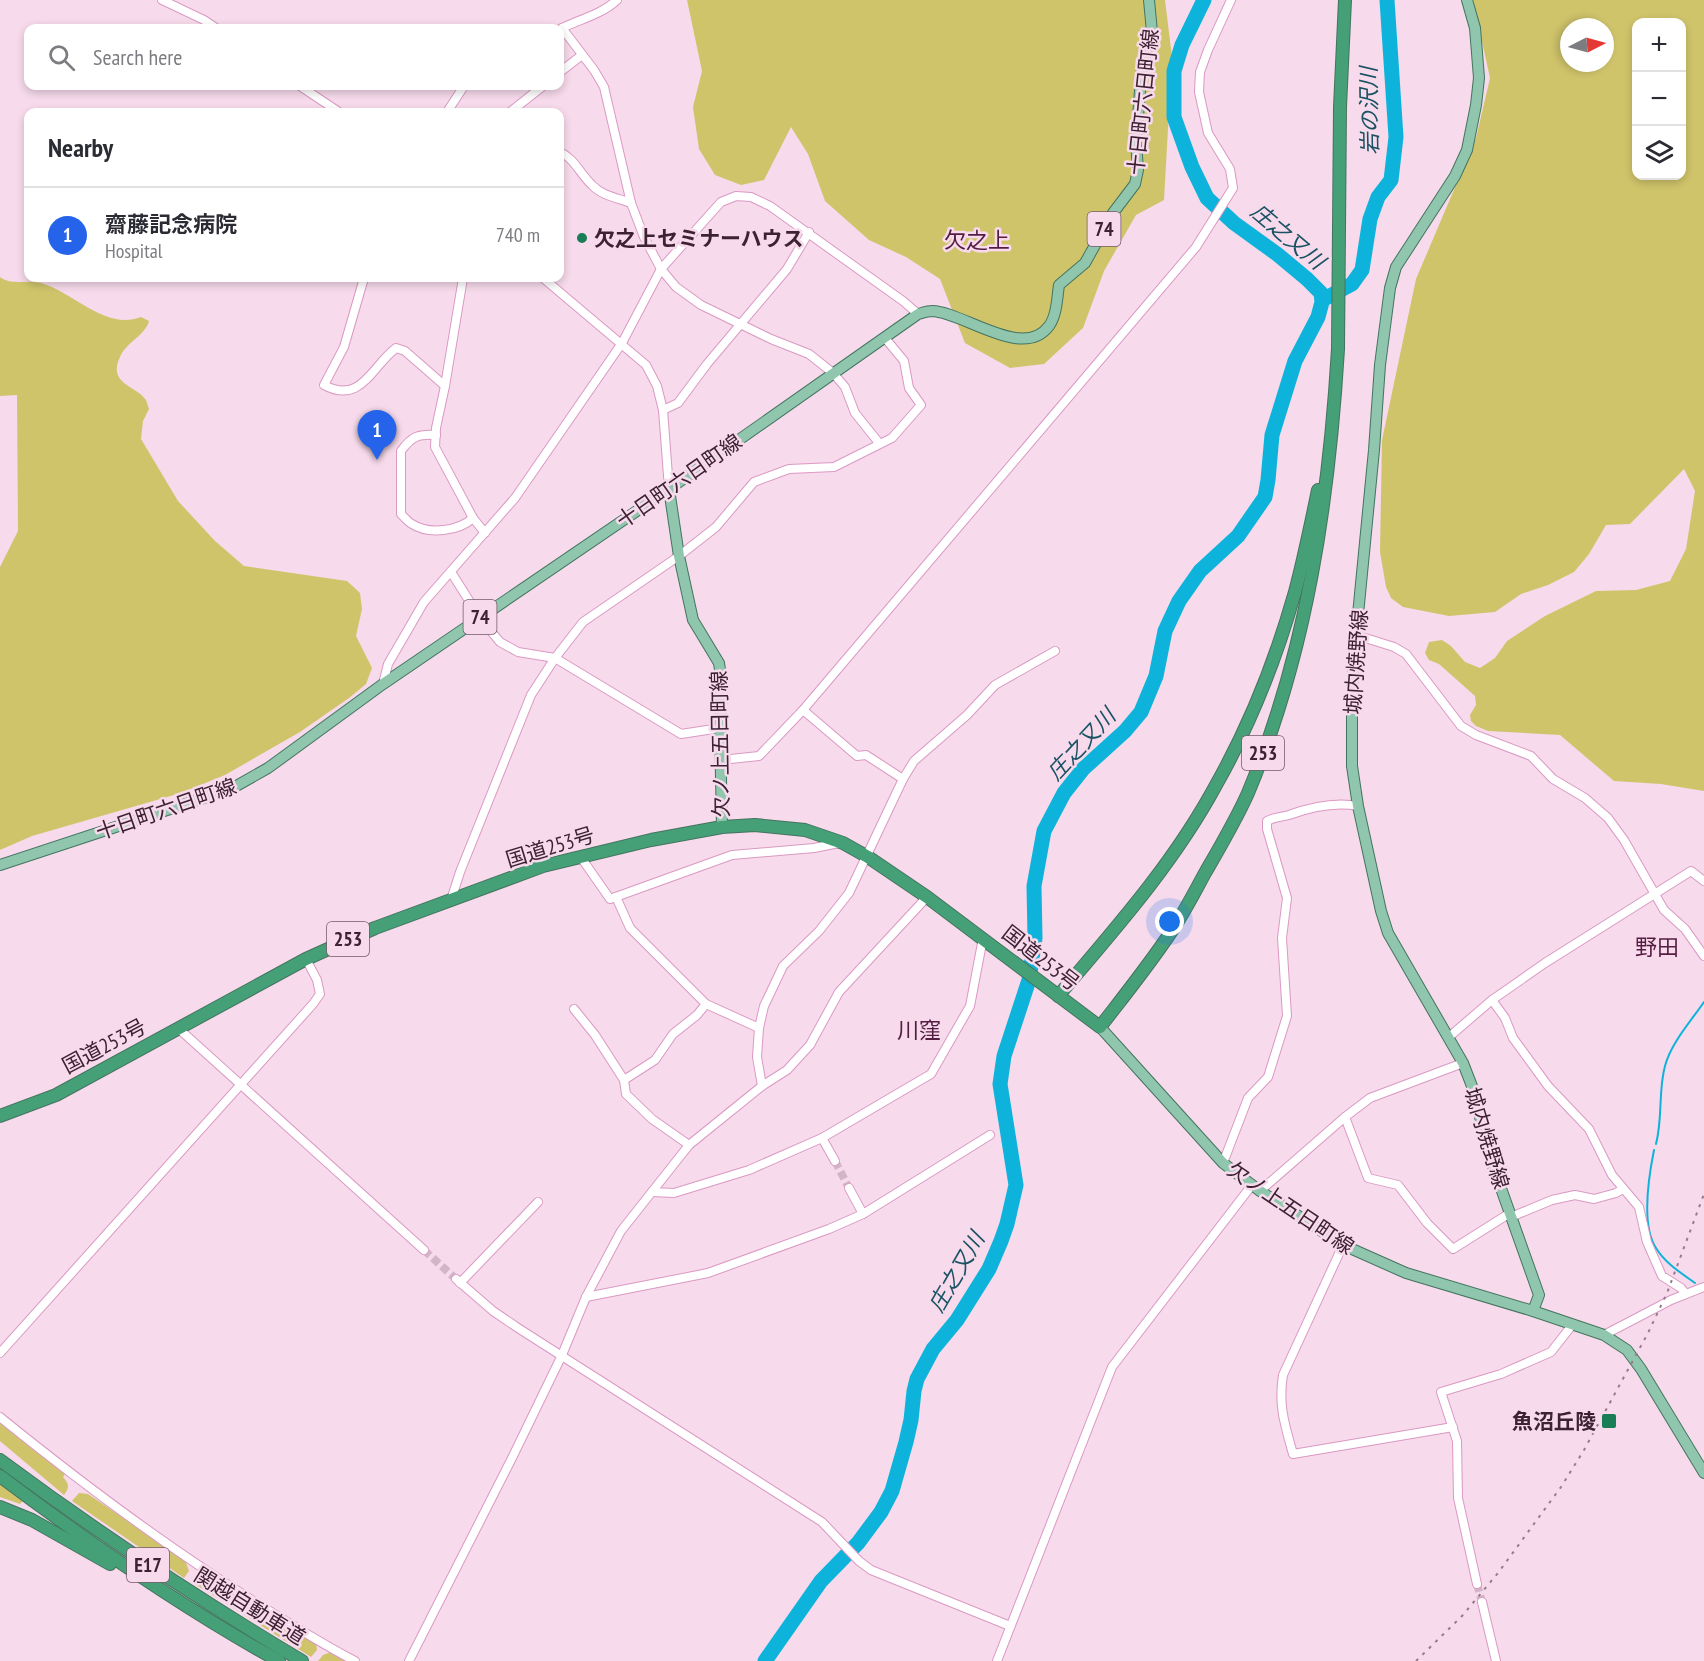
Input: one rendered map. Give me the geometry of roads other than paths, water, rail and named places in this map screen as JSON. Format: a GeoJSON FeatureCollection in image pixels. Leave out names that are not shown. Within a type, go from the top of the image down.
{"type":"FeatureCollection","features":[{"type":"Feature","properties":{"kind":"highway","name":"253"},"geometry":{"type":"LineString","coordinates":[[1100,1027],[1172,931],[1248,794],[1284,693],[1306,609],[1326,489],[1336,386],[1340,65],[1345,1]]}},
{"type":"Feature","properties":{"kind":"highway","name":"253"},"geometry":{"type":"LineString","coordinates":[[1058,996],[1160,873],[1211,794],[1231,756],[1260,695],[1295,592],[1330,441]]}},
{"type":"Feature","properties":{"kind":"highway","name":"国道253号"},"geometry":{"type":"LineString","coordinates":[[0,1116],[56,1095],[306,959],[349,939],[543,866],[651,840],[722,827],[755,825],[805,830],[843,843],[927,897],[1100,1027]]}},
{"type":"Feature","properties":{"kind":"highway","name":"関越自動車道"},"geometry":{"type":"LineString","coordinates":[[0,1458],[43,1492],[161,1573],[302,1661]]}},
{"type":"Feature","properties":{"kind":"highway","name":"関越自動車道"},"geometry":{"type":"LineString","coordinates":[[0,1476],[96,1546],[217,1627],[279,1661]]}},
{"type":"Feature","properties":{"kind":"highway"},"geometry":{"type":"LineString","coordinates":[[0,1507],[32,1520],[67,1539],[217,1627]]}},
{"type":"Feature","properties":{"kind":"main road","name":"十日町六日町線"},"geometry":{"type":"LineString","coordinates":[[0,865],[231,789],[268,768],[383,684],[669,489],[918,314],[932,311],[948,315],[1005,337],[1025,338],[1040,335],[1050,324],[1055,311],[1059,285],[1085,263],[1113,213],[1135,184],[1138,170],[1136,142],[1142,65],[1152,32],[1149,0]]}},
{"type":"Feature","properties":{"kind":"main road","name":"城内焼野線"},"geometry":{"type":"LineString","coordinates":[[1467,0],[1475,28],[1478,52],[1476,105],[1467,150],[1455,176],[1396,267],[1390,288],[1380,365],[1356,635],[1352,688],[1352,766],[1358,806],[1388,933],[1449,1037],[1463,1063],[1475,1094],[1487,1149],[1539,1295],[1533,1311]]}},
{"type":"Feature","properties":{"kind":"main road","name":"欠ノ上五日町線"},"geometry":{"type":"LineString","coordinates":[[669,489],[679,556],[693,620],[719,663],[722,682],[720,728],[722,827]]}},
{"type":"Feature","properties":{"kind":"main road","name":"欠ノ上五日町線"},"geometry":{"type":"LineString","coordinates":[[1100,1027],[1223,1163],[1256,1188],[1343,1245],[1406,1273],[1604,1335],[1627,1350],[1641,1368],[1704,1473]]}},
{"type":"Feature","properties":{"kind":"street"},"geometry":{"type":"LineString","coordinates":[[162,0],[210,24]]}},
{"type":"Feature","properties":{"kind":"street"},"geometry":{"type":"LineString","coordinates":[[564,28],[607,10],[618,0]]}},
{"type":"Feature","properties":{"kind":"street"},"geometry":{"type":"LineString","coordinates":[[720,760],[759,756],[803,710],[1196,247],[1233,188],[1230,169],[1208,133],[1199,92],[1200,72],[1231,0]]}},
{"type":"Feature","properties":{"kind":"street"},"geometry":{"type":"LineString","coordinates":[[564,33],[604,87],[631,203],[644,237],[661,269],[676,287],[701,305],[771,339],[809,354],[833,373],[845,387],[855,413],[879,443]]}},
{"type":"Feature","properties":{"kind":"street"},"geometry":{"type":"LineString","coordinates":[[564,69],[582,55]]}},
{"type":"Feature","properties":{"kind":"street"},"geometry":{"type":"LineString","coordinates":[[306,90],[333,108]]}},
{"type":"Feature","properties":{"kind":"street"},"geometry":{"type":"LineString","coordinates":[[450,108],[461,90]]}},
{"type":"Feature","properties":{"kind":"street"},"geometry":{"type":"LineString","coordinates":[[515,108],[538,90]]}},
{"type":"Feature","properties":{"kind":"street"},"geometry":{"type":"LineString","coordinates":[[564,154],[570,156],[592,186],[605,194],[631,203]]}},
{"type":"Feature","properties":{"kind":"street"},"geometry":{"type":"LineString","coordinates":[[383,684],[388,664],[424,602],[515,498],[622,343],[661,269],[721,202],[736,196],[751,197],[770,206],[809,232],[918,314]]}},
{"type":"Feature","properties":{"kind":"street"},"geometry":{"type":"LineString","coordinates":[[663,410],[678,403],[707,364],[742,325],[787,269],[809,232]]}},
{"type":"Feature","properties":{"kind":"street"},"geometry":{"type":"LineString","coordinates":[[363,282],[344,347],[324,385],[346,392],[362,385],[387,355],[396,348],[405,351],[445,386]]}},
{"type":"Feature","properties":{"kind":"street"},"geometry":{"type":"LineString","coordinates":[[462,282],[435,447],[473,518],[485,532]]}},
{"type":"Feature","properties":{"kind":"street"},"geometry":{"type":"LineString","coordinates":[[548,282],[646,364],[657,386],[663,410],[669,489]]}},
{"type":"Feature","properties":{"kind":"street"},"geometry":{"type":"LineString","coordinates":[[451,900],[459,872],[531,694],[583,622],[679,556],[716,527],[754,482],[789,469],[834,467],[892,438],[921,405],[909,388],[904,361],[885,338]]}},
{"type":"Feature","properties":{"kind":"street"},"geometry":{"type":"LineString","coordinates":[[436,435],[420,434],[407,443],[401,451],[400,514],[412,524],[426,529],[450,529],[464,526],[473,518]]}},
{"type":"Feature","properties":{"kind":"street"},"geometry":{"type":"LineString","coordinates":[[451,572],[480,618],[500,642],[518,652],[555,658],[681,734],[720,728]]}},
{"type":"Feature","properties":{"kind":"street"},"geometry":{"type":"LineString","coordinates":[[1356,635],[1394,646],[1406,654],[1461,726],[1476,735],[1531,756],[1553,779],[1585,798],[1608,818],[1624,840],[1664,910],[1685,929],[1704,956]]}},
{"type":"Feature","properties":{"kind":"street"},"geometry":{"type":"LineString","coordinates":[[762,1086],[757,1057],[759,1028],[765,1006],[783,966],[819,931],[849,893],[868,857],[903,778],[914,761],[968,715],[995,685],[1055,651]]}},
{"type":"Feature","properties":{"kind":"street"},"geometry":{"type":"LineString","coordinates":[[803,710],[857,756],[867,755],[903,778]]}},
{"type":"Feature","properties":{"kind":"street"},"geometry":{"type":"LineString","coordinates":[[1223,1163],[1248,1098],[1268,1077],[1287,1016],[1282,938],[1287,898],[1266,830],[1267,821],[1301,809],[1343,803],[1358,806]]}},
{"type":"Feature","properties":{"kind":"street"},"geometry":{"type":"LineString","coordinates":[[580,856],[610,899],[732,855],[814,848],[843,843]]}},
{"type":"Feature","properties":{"kind":"street"},"geometry":{"type":"LineString","coordinates":[[1449,1037],[1492,1000],[1545,963],[1691,871],[1704,881]]}},
{"type":"Feature","properties":{"kind":"street"},"geometry":{"type":"LineString","coordinates":[[616,897],[630,928],[706,1004],[759,1028]]}},
{"type":"Feature","properties":{"kind":"street"},"geometry":{"type":"LineString","coordinates":[[409,1661],[562,1355],[586,1297],[621,1231],[689,1145],[762,1086],[787,1070],[810,1045],[839,992],[927,897]]}},
{"type":"Feature","properties":{"kind":"street"},"geometry":{"type":"LineString","coordinates":[[652,1192],[674,1194],[748,1170],[822,1138],[931,1074],[970,1006],[983,938]]}},
{"type":"Feature","properties":{"kind":"street"},"geometry":{"type":"LineString","coordinates":[[0,1353],[313,1004],[320,994],[306,959]]}},
{"type":"Feature","properties":{"kind":"street"},"geometry":{"type":"LineString","coordinates":[[1492,1000],[1505,1018],[1513,1038],[1548,1086],[1589,1129],[1612,1175],[1639,1207],[1647,1242],[1662,1276],[1682,1288],[1686,1294]]}},
{"type":"Feature","properties":{"kind":"street"},"geometry":{"type":"LineString","coordinates":[[624,1080],[656,1060],[673,1034],[697,1015],[706,1004]]}},
{"type":"Feature","properties":{"kind":"street"},"geometry":{"type":"LineString","coordinates":[[574,1009],[595,1035],[624,1080],[626,1094],[652,1119],[689,1145]]}},
{"type":"Feature","properties":{"kind":"street"},"geometry":{"type":"LineString","coordinates":[[178,1028],[424,1250]]}},
{"type":"Feature","properties":{"kind":"street"},"geometry":{"type":"LineString","coordinates":[[997,1661],[1112,1367],[1256,1188],[1371,1098],[1463,1063]]}},
{"type":"Feature","properties":{"kind":"street"},"geometry":{"type":"LineString","coordinates":[[1345,1117],[1368,1179],[1398,1185],[1426,1223],[1453,1249],[1511,1215],[1552,1200],[1575,1195],[1594,1198],[1623,1189]]}},
{"type":"Feature","properties":{"kind":"street"},"geometry":{"type":"LineString","coordinates":[[586,1297],[708,1273],[829,1229],[863,1214],[990,1135]]}},
{"type":"Feature","properties":{"kind":"street"},"geometry":{"type":"LineString","coordinates":[[822,1138],[836,1161]]}},
{"type":"Feature","properties":{"kind":"street"},"geometry":{"type":"LineString","coordinates":[[849,1188],[863,1214]]}},
{"type":"Feature","properties":{"kind":"street"},"geometry":{"type":"LineString","coordinates":[[538,1202],[458,1281],[493,1311],[822,1522],[871,1570],[1010,1626]]}},
{"type":"Feature","properties":{"kind":"street"},"geometry":{"type":"LineString","coordinates":[[1343,1245],[1282,1375],[1281,1412],[1293,1454],[1454,1427]]}},
{"type":"Feature","properties":{"kind":"street"},"geometry":{"type":"LineString","coordinates":[[1604,1335],[1704,1287]]}},
{"type":"Feature","properties":{"kind":"street"},"geometry":{"type":"LineString","coordinates":[[1477,1584],[1458,1498],[1458,1441],[1441,1392],[1501,1374],[1551,1352],[1573,1324]]}},
{"type":"Feature","properties":{"kind":"street"},"geometry":{"type":"LineString","coordinates":[[0,1418],[82,1483],[200,1568],[326,1646],[355,1661]]}},
{"type":"Feature","properties":{"kind":"street"},"geometry":{"type":"LineString","coordinates":[[1482,1602],[1496,1661]]}},
{"type":"Feature","properties":{"kind":"waterway","name":"庄之又川"},"geometry":{"type":"LineString","coordinates":[[765,1661],[821,1581],[858,1543],[881,1512],[892,1491],[906,1442],[917,1379],[933,1349],[957,1320],[989,1269],[1001,1241],[1016,1185],[1000,1084],[1004,1056],[1029,980],[1035,938],[1034,886],[1044,831],[1064,793],[1083,769],[1125,731],[1141,712],[1156,676],[1165,631],[1179,601],[1200,571],[1238,536],[1265,497],[1272,435],[1295,361],[1318,317],[1322,302],[1321,293],[1307,279],[1234,223],[1207,198],[1192,167],[1174,117],[1174,71],[1182,45],[1204,0]]}},
{"type":"Feature","properties":{"kind":"waterway","name":"岩の沢川"},"geometry":{"type":"LineString","coordinates":[[1326,298],[1352,284],[1362,270],[1370,219],[1378,197],[1391,180],[1396,137],[1387,0]]}},
{"type":"Feature","properties":{"kind":"waterway"},"geometry":{"type":"LineString","coordinates":[[1656,1144],[1663,1075],[1668,1057],[1704,1002]]}},
{"type":"Feature","properties":{"kind":"waterway"},"geometry":{"type":"LineString","coordinates":[[1654,1150],[1647,1213],[1651,1238],[1664,1258],[1695,1283]]}},
{"type":"Feature","properties":{"kind":"tunnel"},"geometry":{"type":"LineString","coordinates":[[835,1161],[849,1188]]}},
{"type":"Feature","properties":{"kind":"tunnel"},"geometry":{"type":"LineString","coordinates":[[424,1250],[456,1279]]}},
{"type":"Feature","properties":{"kind":"tunnel"},"geometry":{"type":"LineString","coordinates":[[1477,1584],[1482,1602]]}},
{"type":"Feature","properties":{"kind":"railway"},"geometry":{"type":"LineString","coordinates":[[1416,1661],[1462,1616],[1498,1573],[1561,1487],[1584,1450],[1648,1333],[1667,1293],[1704,1194]]}},
{"type":"Feature","properties":{"kind":"place","name":"欠之上セミナーハウス"},"geometry":{"type":"Point","coordinates":[582,238]}},
{"type":"Feature","properties":{"kind":"place","name":"齋藤記念病院"},"geometry":{"type":"Point","coordinates":[377,460]}},
{"type":"Feature","properties":{"kind":"place","name":"魚沼丘陵"},"geometry":{"type":"Point","coordinates":[1609,1421]}},
{"type":"Feature","properties":{"kind":"district","name":"欠之上"},"geometry":{"type":"Point","coordinates":[977,240]}},
{"type":"Feature","properties":{"kind":"district","name":"野田"},"geometry":{"type":"Point","coordinates":[1657,947]}},
{"type":"Feature","properties":{"kind":"district","name":"川窪"},"geometry":{"type":"Point","coordinates":[919,1030]}}]}
